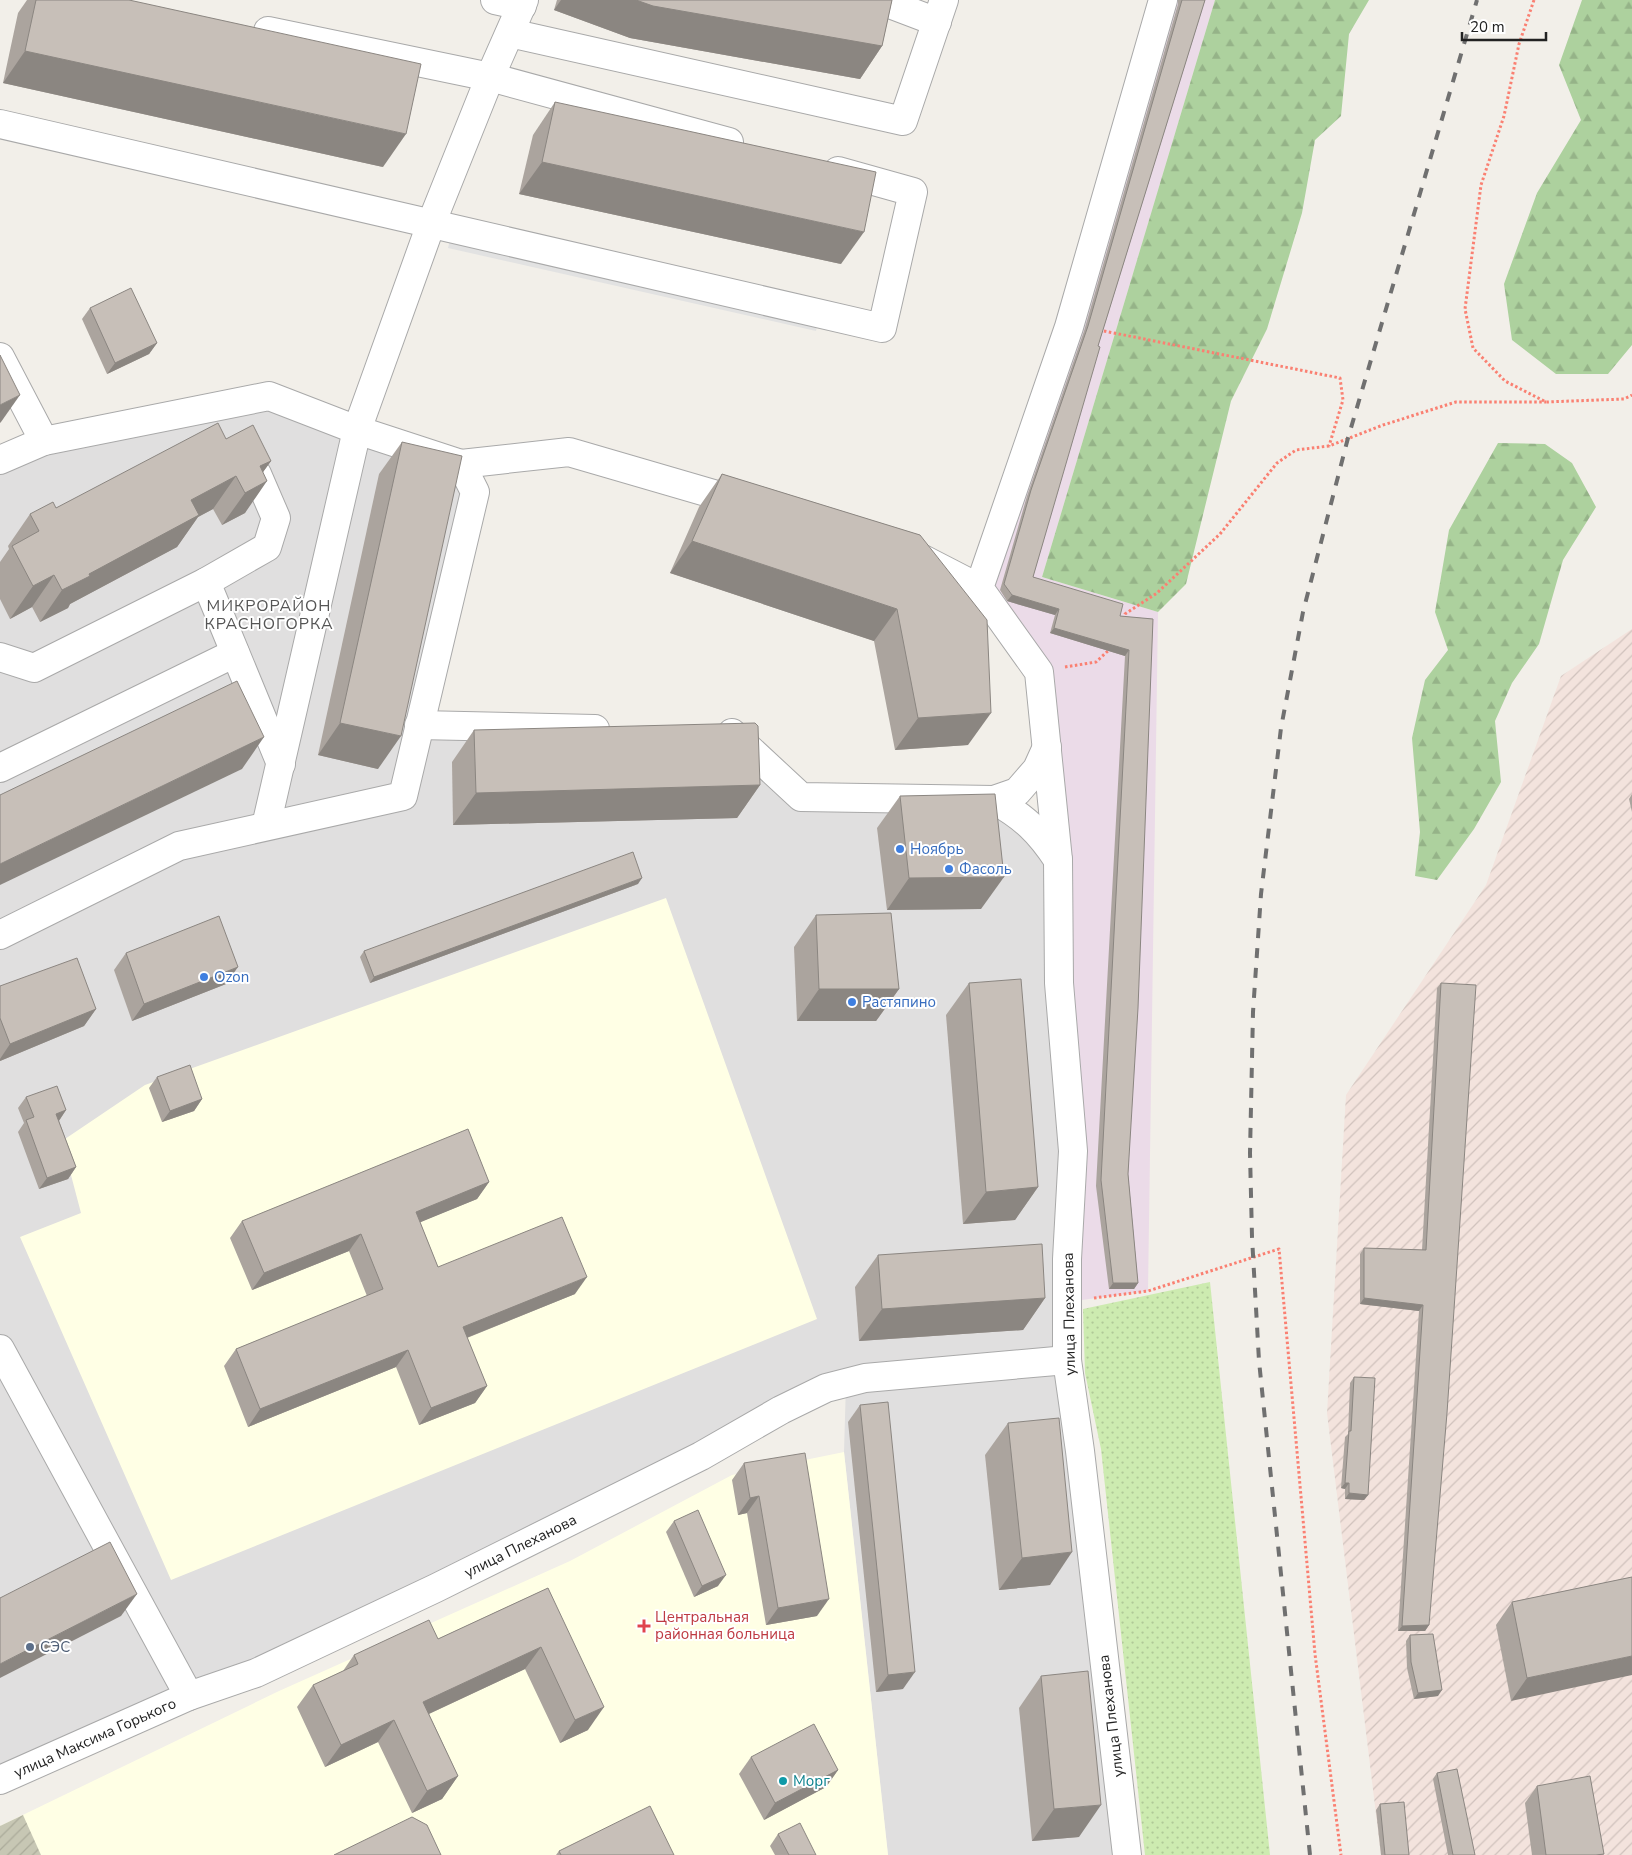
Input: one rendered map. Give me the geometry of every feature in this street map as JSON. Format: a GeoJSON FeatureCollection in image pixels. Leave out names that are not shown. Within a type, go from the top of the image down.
{"type":"FeatureCollection","features":[{"type":"Feature","properties":{"kind":"street"},"geometry":{"type":"LineString","coordinates":[[266,826],[357,430],[431,224],[490,77],[523,3],[494,0]]}},
{"type":"Feature","properties":{"kind":"street"},"geometry":{"type":"LineString","coordinates":[[510,33],[903,121],[941,11],[879,0]]}},
{"type":"Feature","properties":{"kind":"street"},"geometry":{"type":"LineString","coordinates":[[979,588],[1069,327],[1163,0]]}},
{"type":"Feature","properties":{"kind":"street"},"geometry":{"type":"LineString","coordinates":[[248,26],[490,77],[750,148]]}},
{"type":"Feature","properties":{"kind":"street"},"geometry":{"type":"LineString","coordinates":[[0,124],[882,328],[914,192],[817,166]]}},
{"type":"Feature","properties":{"kind":"street"},"geometry":{"type":"LineString","coordinates":[[0,357],[44,441]]}},
{"type":"Feature","properties":{"kind":"street"},"geometry":{"type":"LineString","coordinates":[[0,460],[44,441],[269,396],[357,430],[461,464],[569,452],[767,510]]}},
{"type":"Feature","properties":{"kind":"street"},"geometry":{"type":"LineString","coordinates":[[0,935],[178,846],[403,796],[475,492],[461,464]]}},
{"type":"Feature","properties":{"kind":"street"},"geometry":{"type":"LineString","coordinates":[[0,657],[34,668],[206,582],[267,547],[276,518],[257,474]]}},
{"type":"Feature","properties":{"kind":"street"},"geometry":{"type":"LineString","coordinates":[[890,546],[909,552],[979,588],[1039,672]]}},
{"type":"Feature","properties":{"kind":"street"},"geometry":{"type":"LineString","coordinates":[[206,582],[280,764]]}},
{"type":"Feature","properties":{"kind":"street"},"geometry":{"type":"LineString","coordinates":[[0,768],[235,653]]}},
{"type":"Feature","properties":{"kind":"street","name":"улица Плеханова"},"geometry":{"type":"LineString","coordinates":[[1039,672],[1058,860],[1059,983],[1073,1151],[1067,1302],[1067,1360],[1081,1460],[1128,1855]]}},
{"type":"Feature","properties":{"kind":"street"},"geometry":{"type":"LineString","coordinates":[[419,725],[623,729]]}},
{"type":"Feature","properties":{"kind":"street"},"geometry":{"type":"LineString","coordinates":[[710,731],[730,732],[801,797],[994,800],[1017,792],[1037,770],[1047,748]]}},
{"type":"Feature","properties":{"kind":"street"},"geometry":{"type":"LineString","coordinates":[[994,800],[1020,815],[1042,836],[1058,860]]}},
{"type":"Feature","properties":{"kind":"street"},"geometry":{"type":"LineString","coordinates":[[0,1349],[189,1696]]}},
{"type":"Feature","properties":{"kind":"street","name":"улица Плеханова"},"geometry":{"type":"LineString","coordinates":[[189,1696],[256,1673],[436,1588],[701,1456],[781,1410],[826,1388],[866,1378],[1067,1360]]}},
{"type":"Feature","properties":{"kind":"street","name":"улица Максима Горького"},"geometry":{"type":"LineString","coordinates":[[0,1780],[189,1696]]}},
{"type":"Feature","properties":{"kind":"path"},"geometry":{"type":"LineString","coordinates":[[1534,0],[1520,44],[1504,116],[1480,185],[1465,309],[1472,348],[1505,381],[1546,402]]}},
{"type":"Feature","properties":{"kind":"path"},"geometry":{"type":"LineString","coordinates":[[1069,327],[1090,329],[1340,378],[1343,400],[1329,446]]}},
{"type":"Feature","properties":{"kind":"path"},"geometry":{"type":"LineString","coordinates":[[1122,621],[1125,614],[1156,593],[1220,534],[1277,463],[1296,450],[1329,446],[1383,425],[1456,402],[1546,402],[1624,399],[1632,395]]}},
{"type":"Feature","properties":{"kind":"path"},"geometry":{"type":"LineString","coordinates":[[1039,672],[1096,662],[1116,644]]}},
{"type":"Feature","properties":{"kind":"path"},"geometry":{"type":"LineString","coordinates":[[1067,1302],[1148,1291],[1279,1249],[1315,1654],[1341,1855]]}},
{"type":"Feature","properties":{"kind":"shaded area"},"geometry":{"type":"Polygon","coordinates":[[[1163,0],[1215,0],[1042,577],[1158,612],[1148,1291],[1067,1302],[1039,672],[979,588],[1163,0]]]}},
{"type":"Feature","properties":{"kind":"shaded area"},"geometry":{"type":"Polygon","coordinates":[[[451,236],[819,318],[816,331],[448,248],[451,236]]]}},
{"type":"Feature","properties":{"kind":"shaded area"},"geometry":{"type":"Polygon","coordinates":[[[269,396],[475,492],[419,725],[730,732],[801,797],[994,800],[1058,860],[1067,1259],[1127,1855],[888,1855],[844,1452],[846,1383],[0,1780],[0,460],[269,396]]]}},
{"type":"Feature","properties":{"kind":"shaded area"},"geometry":{"type":"Polygon","coordinates":[[[1632,629],[1632,1855],[1381,1855],[1327,1413],[1346,1095],[1486,885],[1561,676],[1632,629]]]}},
{"type":"Feature","properties":{"kind":"shaded area"},"geometry":{"type":"Polygon","coordinates":[[[666,898],[817,1319],[171,1580],[20,1237],[81,1213],[62,1141],[145,1085],[666,898]]]}},
{"type":"Feature","properties":{"kind":"shaded area","name":"Центральная районная больница"},"geometry":{"type":"Polygon","coordinates":[[[844,1452],[888,1855],[0,1855],[0,1826],[279,1691],[570,1561],[732,1475],[844,1452]]]}},
{"type":"Feature","properties":{"kind":"shaded area"},"geometry":{"type":"Polygon","coordinates":[[[23,1815],[41,1855],[0,1855],[0,1826],[23,1815]]]}},
{"type":"Feature","properties":{"kind":"green space"},"geometry":{"type":"Polygon","coordinates":[[[1215,0],[1369,0],[1349,34],[1341,116],[1315,140],[1302,213],[1267,329],[1231,401],[1186,584],[1158,612],[1042,577],[1215,0]]]}},
{"type":"Feature","properties":{"kind":"green space"},"geometry":{"type":"Polygon","coordinates":[[[1582,0],[1632,0],[1632,345],[1608,374],[1556,374],[1512,340],[1504,284],[1537,193],[1581,120],[1559,65],[1582,0]]]}},
{"type":"Feature","properties":{"kind":"green space"},"geometry":{"type":"Polygon","coordinates":[[[1498,443],[1545,444],[1572,463],[1596,507],[1563,560],[1539,644],[1512,683],[1495,721],[1501,782],[1474,829],[1437,880],[1415,876],[1420,832],[1412,738],[1425,680],[1448,650],[1435,612],[1449,530],[1498,443]]]}},
{"type":"Feature","properties":{"kind":"green space"},"geometry":{"type":"Polygon","coordinates":[[[1210,1282],[1270,1855],[1145,1855],[1101,1449],[1085,1373],[1083,1309],[1210,1282]]]}},
{"type":"Feature","properties":{"kind":"building"},"geometry":{"type":"Polygon","coordinates":[[[36,0],[129,0],[421,64],[406,134],[25,51],[36,0]]]}},
{"type":"Feature","properties":{"kind":"building"},"geometry":{"type":"Polygon","coordinates":[[[636,0],[892,0],[882,46],[653,6],[636,0]]]}},
{"type":"Feature","properties":{"kind":"building"},"geometry":{"type":"Polygon","coordinates":[[[1182,0],[1205,0],[1098,346],[1100,347],[1033,577],[1123,604],[1120,616],[1153,619],[1138,1008],[1128,1174],[1138,1283],[1113,1283],[1101,1180],[1129,650],[1054,628],[1059,609],[1012,595],[1004,584],[1031,490],[1088,326],[1182,0]]]}},
{"type":"Feature","properties":{"kind":"building"},"geometry":{"type":"Polygon","coordinates":[[[555,102],[876,172],[864,232],[542,162],[555,102]]]}},
{"type":"Feature","properties":{"kind":"building"},"geometry":{"type":"Polygon","coordinates":[[[131,288],[157,343],[115,363],[90,308],[131,288]]]}},
{"type":"Feature","properties":{"kind":"building"},"geometry":{"type":"Polygon","coordinates":[[[0,355],[20,395],[0,405],[0,355]]]}},
{"type":"Feature","properties":{"kind":"building"},"geometry":{"type":"Polygon","coordinates":[[[218,423],[226,439],[253,425],[271,461],[260,466],[267,481],[245,493],[236,476],[191,500],[199,515],[89,574],[90,576],[62,590],[54,575],[33,586],[12,546],[39,531],[30,514],[53,502],[56,508],[218,423]]]}},
{"type":"Feature","properties":{"kind":"building"},"geometry":{"type":"Polygon","coordinates":[[[402,442],[462,456],[401,736],[340,723],[402,442]]]}},
{"type":"Feature","properties":{"kind":"building"},"geometry":{"type":"Polygon","coordinates":[[[722,474],[920,535],[987,620],[991,713],[918,718],[897,609],[692,541],[722,474]]]}},
{"type":"Feature","properties":{"kind":"building"},"geometry":{"type":"Polygon","coordinates":[[[237,681],[264,737],[0,864],[0,795],[237,681]]]}},
{"type":"Feature","properties":{"kind":"building"},"geometry":{"type":"Polygon","coordinates":[[[755,723],[758,726],[760,785],[476,793],[474,730],[755,723]]]}},
{"type":"Feature","properties":{"kind":"building"},"geometry":{"type":"Polygon","coordinates":[[[995,794],[1004,877],[909,878],[900,796],[995,794]]]}},
{"type":"Feature","properties":{"kind":"building"},"geometry":{"type":"Polygon","coordinates":[[[633,852],[642,878],[374,977],[364,951],[633,852]]]}},
{"type":"Feature","properties":{"kind":"building"},"geometry":{"type":"Polygon","coordinates":[[[891,913],[899,989],[819,989],[816,915],[891,913]]]}},
{"type":"Feature","properties":{"kind":"building"},"geometry":{"type":"Polygon","coordinates":[[[219,916],[238,967],[144,1004],[126,953],[219,916]]]}},
{"type":"Feature","properties":{"kind":"building"},"geometry":{"type":"Polygon","coordinates":[[[77,958],[96,1009],[10,1044],[0,1018],[0,986],[77,958]]]}},
{"type":"Feature","properties":{"kind":"building"},"geometry":{"type":"Polygon","coordinates":[[[1021,979],[1038,1187],[986,1192],[969,983],[1021,979]]]}},
{"type":"Feature","properties":{"kind":"building"},"geometry":{"type":"Polygon","coordinates":[[[1441,983],[1476,985],[1447,1413],[1429,1625],[1402,1626],[1423,1305],[1364,1298],[1364,1248],[1426,1250],[1441,983]]]}},
{"type":"Feature","properties":{"kind":"building"},"geometry":{"type":"Polygon","coordinates":[[[190,1065],[202,1099],[170,1111],[157,1077],[190,1065]]]}},
{"type":"Feature","properties":{"kind":"building"},"geometry":{"type":"Polygon","coordinates":[[[57,1086],[66,1110],[56,1114],[76,1167],[47,1178],[26,1120],[34,1117],[26,1097],[57,1086]]]}},
{"type":"Feature","properties":{"kind":"building"},"geometry":{"type":"Polygon","coordinates":[[[468,1129],[489,1182],[416,1212],[438,1267],[562,1217],[587,1277],[463,1327],[487,1386],[431,1408],[408,1350],[260,1409],[236,1349],[383,1289],[361,1234],[264,1273],[242,1221],[468,1129]]]}},
{"type":"Feature","properties":{"kind":"building"},"geometry":{"type":"Polygon","coordinates":[[[1042,1244],[1045,1298],[882,1309],[878,1255],[1042,1244]]]}},
{"type":"Feature","properties":{"kind":"building"},"geometry":{"type":"Polygon","coordinates":[[[1354,1377],[1375,1378],[1368,1495],[1349,1493],[1349,1483],[1345,1483],[1349,1431],[1351,1431],[1354,1377]]]}},
{"type":"Feature","properties":{"kind":"building"},"geometry":{"type":"Polygon","coordinates":[[[888,1402],[915,1672],[888,1675],[860,1405],[888,1402]]]}},
{"type":"Feature","properties":{"kind":"building"},"geometry":{"type":"Polygon","coordinates":[[[1059,1418],[1072,1552],[1022,1558],[1008,1423],[1059,1418]]]}},
{"type":"Feature","properties":{"kind":"building"},"geometry":{"type":"Polygon","coordinates":[[[805,1453],[829,1599],[778,1608],[759,1496],[750,1498],[744,1463],[805,1453]]]}},
{"type":"Feature","properties":{"kind":"building"},"geometry":{"type":"Polygon","coordinates":[[[698,1510],[726,1575],[702,1586],[674,1521],[698,1510]]]}},
{"type":"Feature","properties":{"kind":"building","name":"СЭС"},"geometry":{"type":"Polygon","coordinates":[[[110,1542],[137,1594],[0,1664],[0,1598],[110,1542]]]}},
{"type":"Feature","properties":{"kind":"building"},"geometry":{"type":"Polygon","coordinates":[[[1632,1577],[1632,1656],[1527,1678],[1512,1602],[1632,1577]]]}},
{"type":"Feature","properties":{"kind":"building"},"geometry":{"type":"Polygon","coordinates":[[[548,1588],[604,1707],[575,1720],[541,1647],[423,1702],[458,1776],[427,1791],[394,1720],[341,1745],[313,1685],[358,1664],[354,1655],[429,1620],[438,1639],[548,1588]]]}},
{"type":"Feature","properties":{"kind":"building"},"geometry":{"type":"Polygon","coordinates":[[[1433,1634],[1442,1690],[1418,1693],[1411,1662],[1410,1635],[1433,1634]]]}},
{"type":"Feature","properties":{"kind":"building"},"geometry":{"type":"Polygon","coordinates":[[[1088,1671],[1101,1805],[1054,1809],[1041,1676],[1088,1671]]]}},
{"type":"Feature","properties":{"kind":"building","name":"Морг"},"geometry":{"type":"Polygon","coordinates":[[[814,1724],[838,1770],[775,1803],[751,1757],[814,1724]]]}},
{"type":"Feature","properties":{"kind":"building"},"geometry":{"type":"Polygon","coordinates":[[[1457,1769],[1475,1855],[1453,1855],[1437,1773],[1457,1769]]]}},
{"type":"Feature","properties":{"kind":"building"},"geometry":{"type":"Polygon","coordinates":[[[1590,1776],[1604,1854],[1546,1855],[1537,1786],[1590,1776]]]}},
{"type":"Feature","properties":{"kind":"building"},"geometry":{"type":"Polygon","coordinates":[[[1404,1802],[1409,1855],[1385,1855],[1380,1804],[1404,1802]]]}},
{"type":"Feature","properties":{"kind":"building"},"geometry":{"type":"Polygon","coordinates":[[[650,1806],[674,1855],[561,1855],[559,1851],[650,1806]]]}},
{"type":"Feature","properties":{"kind":"building"},"geometry":{"type":"Polygon","coordinates":[[[412,1817],[427,1825],[441,1855],[334,1855],[412,1817]]]}},
{"type":"Feature","properties":{"kind":"building"},"geometry":{"type":"Polygon","coordinates":[[[800,1823],[816,1855],[789,1855],[778,1834],[800,1823]]]}},
{"type":"Feature","properties":{"kind":"railway"},"geometry":{"type":"LineString","coordinates":[[1310,1855],[1259,1361],[1252,1237],[1250,1153],[1253,1012],[1261,894],[1281,728],[1303,612],[1348,438],[1477,0]]}},
{"type":"Feature","properties":{"kind":"place","name":"Ноябрь"},"geometry":{"type":"Point","coordinates":[900,849]}},
{"type":"Feature","properties":{"kind":"place","name":"Фасоль"},"geometry":{"type":"Point","coordinates":[949,869]}},
{"type":"Feature","properties":{"kind":"place","name":"Ozon"},"geometry":{"type":"Point","coordinates":[204,977]}},
{"type":"Feature","properties":{"kind":"place","name":"Растяпино"},"geometry":{"type":"Point","coordinates":[852,1002]}},
{"type":"Feature","properties":{"kind":"place","name":"Центральная районная больница"},"geometry":{"type":"Point","coordinates":[644,1626]}},
{"type":"Feature","properties":{"kind":"place","name":"СЭС"},"geometry":{"type":"Point","coordinates":[30,1647]}},
{"type":"Feature","properties":{"kind":"place","name":"Морг"},"geometry":{"type":"Point","coordinates":[783,1781]}},
{"type":"Feature","properties":{"kind":"district","name":"МИКРОРАЙОН КРАСНОГОРКА"},"geometry":{"type":"Point","coordinates":[269,614]}}]}
